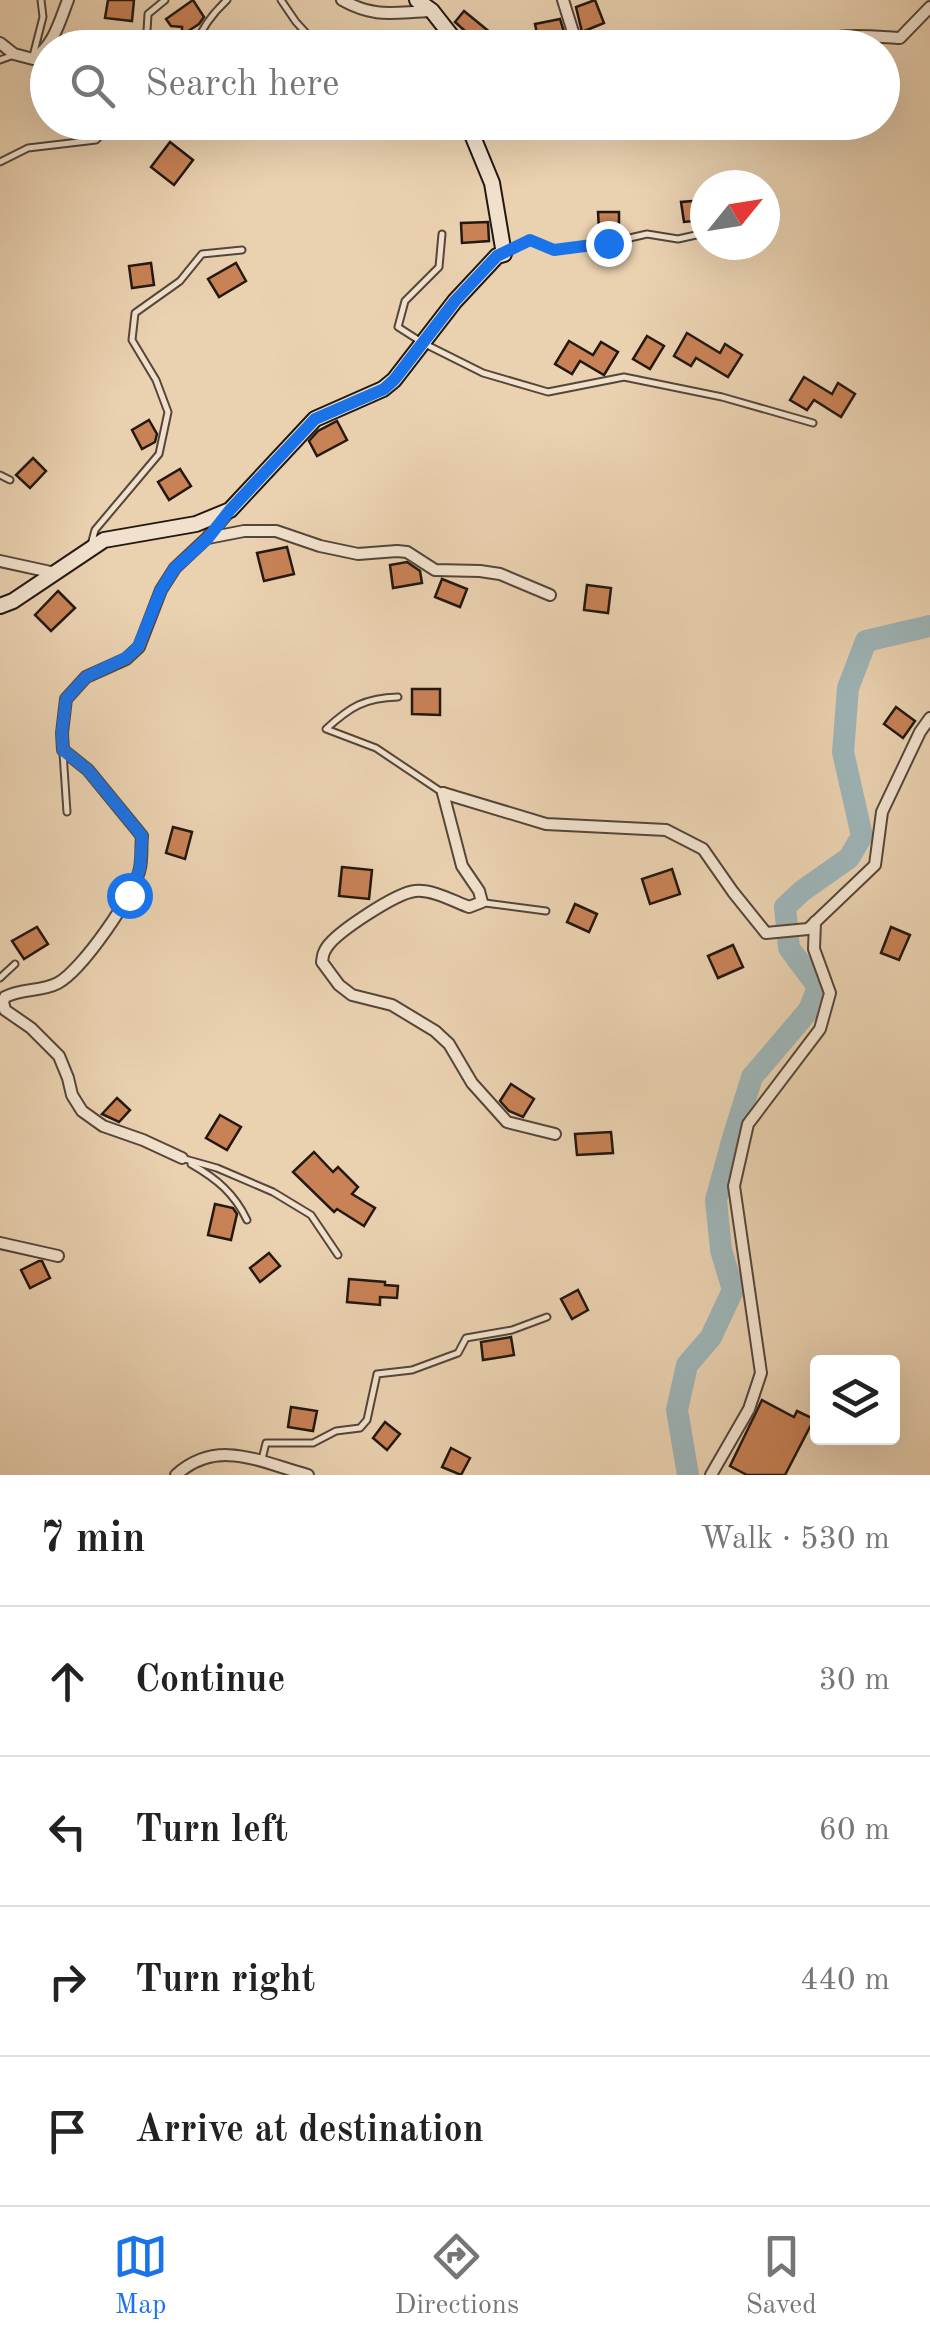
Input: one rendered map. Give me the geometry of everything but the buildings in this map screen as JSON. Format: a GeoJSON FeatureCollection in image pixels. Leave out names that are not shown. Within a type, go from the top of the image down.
{"type":"FeatureCollection","features":[{"type":"Feature","properties":{"kind":"street"},"geometry":{"type":"LineString","coordinates":[[56,30],[68,0]]}},
{"type":"Feature","properties":{"kind":"street"},"geometry":{"type":"LineString","coordinates":[[342,0],[378,14],[432,11]]}},
{"type":"Feature","properties":{"kind":"street"},"geometry":{"type":"LineString","coordinates":[[417,0],[447,30]]}},
{"type":"Feature","properties":{"kind":"street"},"geometry":{"type":"LineString","coordinates":[[563,0],[572,30]]}},
{"type":"Feature","properties":{"kind":"street"},"geometry":{"type":"LineString","coordinates":[[900,38],[930,7]]}},
{"type":"Feature","properties":{"kind":"street"},"geometry":{"type":"LineString","coordinates":[[0,43],[14,54],[30,58]]}},
{"type":"Feature","properties":{"kind":"street"},"geometry":{"type":"LineString","coordinates":[[182,1158],[103,1126],[82,1111],[60,1056],[6,1010],[2,1002],[18,992],[56,984],[72,972],[121,907],[140,868],[142,836],[88,770],[63,750],[66,699],[86,677],[126,658],[138,647],[161,590],[175,568],[208,538],[315,419],[384,389],[455,301],[497,256],[504,254],[492,183],[474,140]]}},
{"type":"Feature","properties":{"kind":"street"},"geometry":{"type":"LineString","coordinates":[[0,606],[104,540],[196,524],[230,510]]}},
{"type":"Feature","properties":{"kind":"street"},"geometry":{"type":"LineString","coordinates":[[208,538],[244,531],[276,531],[358,554],[397,550],[435,570],[500,574],[550,596]]}},
{"type":"Feature","properties":{"kind":"street"},"geometry":{"type":"LineString","coordinates":[[0,561],[54,573]]}},
{"type":"Feature","properties":{"kind":"street"},"geometry":{"type":"LineString","coordinates":[[442,793],[546,824],[666,830],[703,849],[766,933],[812,925],[874,865],[882,812],[930,718]]}},
{"type":"Feature","properties":{"kind":"street"},"geometry":{"type":"LineString","coordinates":[[442,793],[462,866],[482,902],[469,907],[414,891],[340,932],[324,950],[322,962],[352,995],[392,1005],[435,1031],[450,1044],[472,1083],[507,1122],[555,1134]]}},
{"type":"Feature","properties":{"kind":"street"},"geometry":{"type":"LineString","coordinates":[[711,1475],[749,1408],[761,1373],[734,1186],[748,1124],[820,1029],[830,993],[814,948],[812,925]]}},
{"type":"Feature","properties":{"kind":"street"},"geometry":{"type":"LineString","coordinates":[[0,1243],[58,1256]]}},
{"type":"Feature","properties":{"kind":"street"},"geometry":{"type":"LineString","coordinates":[[176,1475],[186,1466],[220,1454],[262,1459],[308,1475]]}},
{"type":"Feature","properties":{"kind":"lane"},"geometry":{"type":"LineString","coordinates":[[40,30],[41,0]]}},
{"type":"Feature","properties":{"kind":"lane"},"geometry":{"type":"LineString","coordinates":[[147,30],[148,14],[165,0]]}},
{"type":"Feature","properties":{"kind":"lane"},"geometry":{"type":"LineString","coordinates":[[203,30],[227,0]]}},
{"type":"Feature","properties":{"kind":"lane"},"geometry":{"type":"LineString","coordinates":[[281,0],[303,30]]}},
{"type":"Feature","properties":{"kind":"lane"},"geometry":{"type":"LineString","coordinates":[[0,60],[14,54]]}},
{"type":"Feature","properties":{"kind":"lane"},"geometry":{"type":"LineString","coordinates":[[0,162],[28,148],[96,140]]}},
{"type":"Feature","properties":{"kind":"lane"},"geometry":{"type":"LineString","coordinates":[[442,234],[439,267],[405,301],[398,327],[482,373],[548,392],[624,377],[722,397],[813,422]]}},
{"type":"Feature","properties":{"kind":"lane"},"geometry":{"type":"LineString","coordinates":[[504,254],[530,240],[554,250],[646,234],[678,240],[690,237]]}},
{"type":"Feature","properties":{"kind":"lane"},"geometry":{"type":"LineString","coordinates":[[90,550],[95,530],[159,454],[168,412],[156,380],[132,340],[134,313],[180,281],[202,254],[242,250]]}},
{"type":"Feature","properties":{"kind":"lane"},"geometry":{"type":"LineString","coordinates":[[0,475],[10,480]]}},
{"type":"Feature","properties":{"kind":"lane"},"geometry":{"type":"LineString","coordinates":[[398,697],[378,698],[350,707],[326,729],[376,748],[442,793]]}},
{"type":"Feature","properties":{"kind":"lane"},"geometry":{"type":"LineString","coordinates":[[63,750],[67,812]]}},
{"type":"Feature","properties":{"kind":"lane"},"geometry":{"type":"LineString","coordinates":[[482,902],[546,911]]}},
{"type":"Feature","properties":{"kind":"lane"},"geometry":{"type":"LineString","coordinates":[[0,978],[15,964]]}},
{"type":"Feature","properties":{"kind":"lane"},"geometry":{"type":"LineString","coordinates":[[182,1158],[219,1180],[247,1220]]}},
{"type":"Feature","properties":{"kind":"lane"},"geometry":{"type":"LineString","coordinates":[[182,1158],[273,1192],[311,1216],[338,1256]]}},
{"type":"Feature","properties":{"kind":"lane"},"geometry":{"type":"LineString","coordinates":[[262,1459],[266,1442],[313,1443],[336,1432],[360,1428],[367,1420],[377,1374],[412,1370],[458,1352],[466,1338],[512,1330],[547,1317]]}},
{"type":"Feature","properties":{"kind":"waterway"},"geometry":{"type":"LineString","coordinates":[[688,1475],[677,1410],[687,1365],[711,1337],[733,1290],[721,1250],[716,1200],[752,1077],[809,1010],[818,987],[789,948],[785,907],[849,858],[862,836],[843,752],[848,688],[866,641],[930,626]]}},
{"type":"Feature","properties":{"kind":"route"},"geometry":{"type":"LineString","coordinates":[[129,895],[140,868],[142,836],[88,770],[63,750],[66,699],[86,677],[126,658],[138,647],[161,590],[175,568],[208,538],[315,419],[384,389],[497,256],[530,240],[554,250],[608,243]]}}]}
